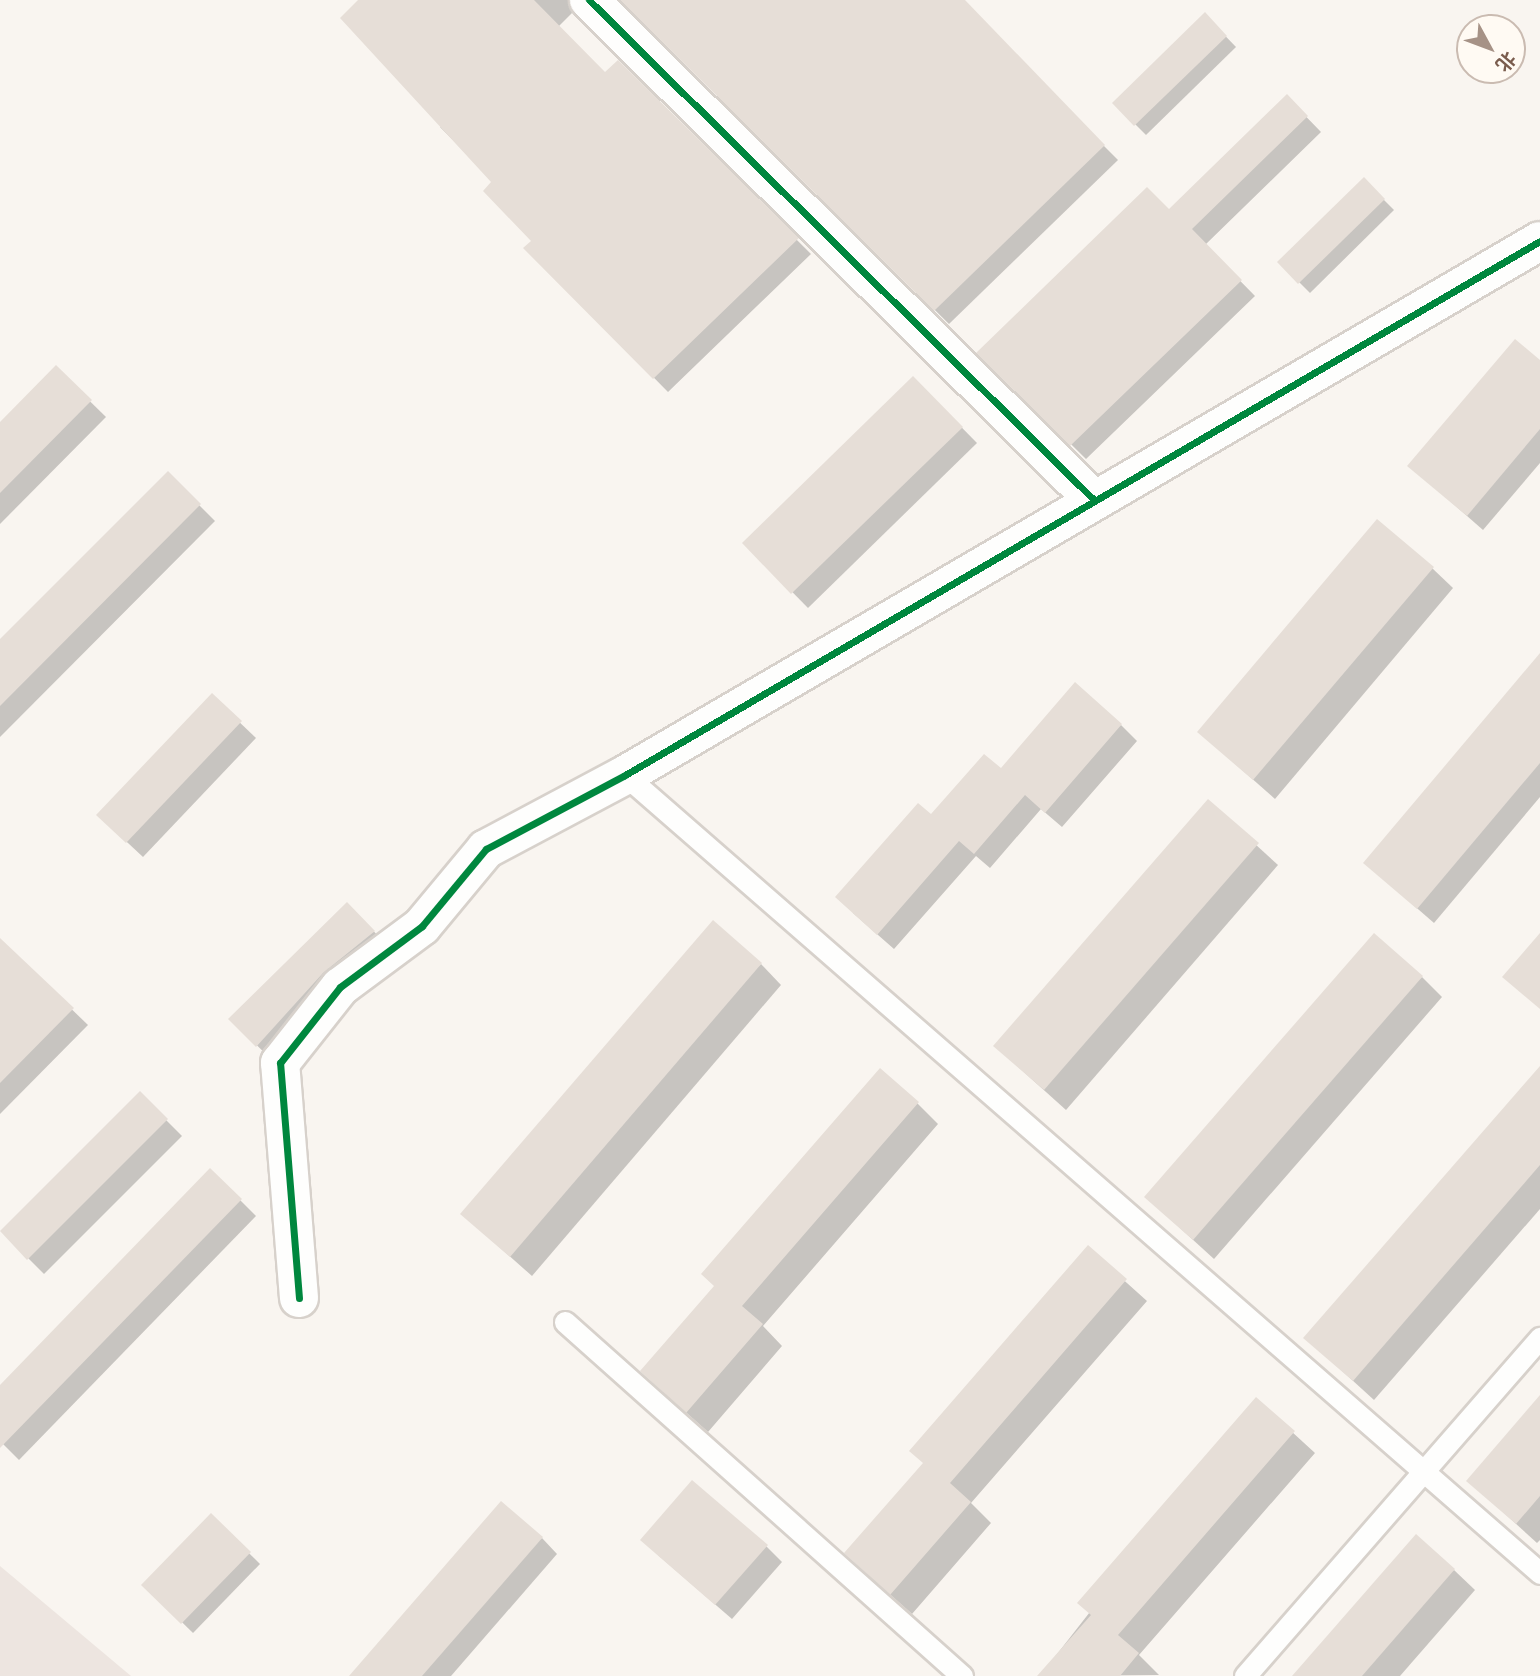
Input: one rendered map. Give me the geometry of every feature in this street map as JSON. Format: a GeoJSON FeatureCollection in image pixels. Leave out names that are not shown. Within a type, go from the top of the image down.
{"type":"FeatureCollection","features":[{"type":"Feature","properties":{"kind":"street"},"geometry":{"type":"LineString","coordinates":[[589,0],[1093,499]]}},
{"type":"Feature","properties":{"kind":"street"},"geometry":{"type":"LineString","coordinates":[[299,1298],[280,1063],[340,987],[422,926],[486,849],[625,775],[1093,499],[1540,241]]}},
{"type":"Feature","properties":{"kind":"lane"},"geometry":{"type":"LineString","coordinates":[[625,775],[1540,1573]]}},
{"type":"Feature","properties":{"kind":"lane"},"geometry":{"type":"LineString","coordinates":[[565,1322],[962,1676]]}},
{"type":"Feature","properties":{"kind":"lane"},"geometry":{"type":"LineString","coordinates":[[1245,1676],[1421,1469],[1540,1338]]}},
{"type":"Feature","properties":{"kind":"shaded area"},"geometry":{"type":"Polygon","coordinates":[[[0,1566],[131,1676],[0,1676],[0,1566]]]}},
{"type":"Feature","properties":{"kind":"building"},"geometry":{"type":"Polygon","coordinates":[[[358,0],[534,0],[605,72],[618,60],[799,238],[653,379],[523,248],[531,241],[483,191],[491,182],[340,18],[358,0]]]}},
{"type":"Feature","properties":{"kind":"building"},"geometry":{"type":"Polygon","coordinates":[[[620,0],[965,0],[1105,145],[934,311],[620,0]]]}},
{"type":"Feature","properties":{"kind":"building"},"geometry":{"type":"Polygon","coordinates":[[[1205,12],[1227,36],[1134,126],[1112,103],[1205,12]]]}},
{"type":"Feature","properties":{"kind":"building"},"geometry":{"type":"Polygon","coordinates":[[[1287,94],[1308,116],[1192,229],[1242,280],[1070,446],[976,353],[1147,187],[1169,209],[1287,94]]]}},
{"type":"Feature","properties":{"kind":"building"},"geometry":{"type":"Polygon","coordinates":[[[1364,177],[1385,199],[1298,284],[1277,262],[1364,177]]]}},
{"type":"Feature","properties":{"kind":"building"},"geometry":{"type":"Polygon","coordinates":[[[1515,339],[1540,360],[1540,429],[1467,516],[1407,466],[1515,339]]]}},
{"type":"Feature","properties":{"kind":"building"},"geometry":{"type":"Polygon","coordinates":[[[56,365],[92,400],[0,493],[0,422],[56,365]]]}},
{"type":"Feature","properties":{"kind":"building"},"geometry":{"type":"Polygon","coordinates":[[[913,376],[963,427],[791,594],[742,543],[913,376]]]}},
{"type":"Feature","properties":{"kind":"building"},"geometry":{"type":"Polygon","coordinates":[[[168,471],[201,504],[0,706],[0,639],[168,471]]]}},
{"type":"Feature","properties":{"kind":"building"},"geometry":{"type":"Polygon","coordinates":[[[1377,519],[1434,567],[1253,780],[1197,732],[1377,519]]]}},
{"type":"Feature","properties":{"kind":"building"},"geometry":{"type":"Polygon","coordinates":[[[1540,653],[1540,763],[1417,909],[1363,863],[1540,653]]]}},
{"type":"Feature","properties":{"kind":"building"},"geometry":{"type":"Polygon","coordinates":[[[1075,682],[1122,724],[1045,813],[1025,795],[974,854],[959,841],[877,935],[835,897],[918,803],[931,814],[984,754],[1001,768],[1075,682]]]}},
{"type":"Feature","properties":{"kind":"building"},"geometry":{"type":"Polygon","coordinates":[[[212,693],[242,721],[126,843],[96,815],[212,693]]]}},
{"type":"Feature","properties":{"kind":"building"},"geometry":{"type":"Polygon","coordinates":[[[1208,799],[1259,843],[1044,1090],[993,1046],[1208,799]]]}},
{"type":"Feature","properties":{"kind":"building"},"geometry":{"type":"Polygon","coordinates":[[[347,902],[375,931],[323,973],[256,1047],[228,1019],[347,902]]]}},
{"type":"Feature","properties":{"kind":"building"},"geometry":{"type":"Polygon","coordinates":[[[713,920],[762,963],[510,1257],[460,1214],[713,920]]]}},
{"type":"Feature","properties":{"kind":"building"},"geometry":{"type":"Polygon","coordinates":[[[1374,933],[1423,976],[1193,1240],[1144,1197],[1374,933]]]}},
{"type":"Feature","properties":{"kind":"building"},"geometry":{"type":"Polygon","coordinates":[[[1540,933],[1540,1009],[1502,977],[1540,933]]]}},
{"type":"Feature","properties":{"kind":"building"},"geometry":{"type":"Polygon","coordinates":[[[0,938],[74,1008],[0,1083],[0,938]]]}},
{"type":"Feature","properties":{"kind":"building"},"geometry":{"type":"Polygon","coordinates":[[[1540,1066],[1540,1165],[1353,1381],[1303,1338],[1540,1066]]]}},
{"type":"Feature","properties":{"kind":"building"},"geometry":{"type":"Polygon","coordinates":[[[880,1068],[919,1102],[742,1306],[763,1324],[686,1413],[640,1371],[714,1286],[701,1274],[880,1068]]]}},
{"type":"Feature","properties":{"kind":"building"},"geometry":{"type":"Polygon","coordinates":[[[140,1091],[168,1119],[27,1260],[0,1231],[140,1091]]]}},
{"type":"Feature","properties":{"kind":"building"},"geometry":{"type":"Polygon","coordinates":[[[210,1168],[242,1199],[0,1448],[0,1385],[210,1168]]]}},
{"type":"Feature","properties":{"kind":"building"},"geometry":{"type":"Polygon","coordinates":[[[1088,1245],[1127,1279],[950,1483],[971,1502],[890,1595],[844,1553],[923,1463],[909,1451],[1088,1245]]]}},
{"type":"Feature","properties":{"kind":"building"},"geometry":{"type":"Polygon","coordinates":[[[1540,1395],[1540,1496],[1516,1524],[1466,1481],[1540,1395]]]}},
{"type":"Feature","properties":{"kind":"building"},"geometry":{"type":"Polygon","coordinates":[[[1256,1397],[1295,1431],[1118,1635],[1139,1653],[1120,1676],[1037,1676],[1091,1615],[1077,1603],[1256,1397]]]}},
{"type":"Feature","properties":{"kind":"building"},"geometry":{"type":"Polygon","coordinates":[[[692,1480],[768,1545],[715,1605],[640,1540],[692,1480]]]}},
{"type":"Feature","properties":{"kind":"building"},"geometry":{"type":"Polygon","coordinates":[[[501,1501],[543,1537],[422,1676],[349,1676],[501,1501]]]}},
{"type":"Feature","properties":{"kind":"building"},"geometry":{"type":"Polygon","coordinates":[[[211,1513],[251,1552],[181,1624],[141,1585],[211,1513]]]}},
{"type":"Feature","properties":{"kind":"building"},"geometry":{"type":"Polygon","coordinates":[[[1416,1534],[1455,1569],[1362,1676],[1292,1676],[1416,1534]]]}},
{"type":"Feature","properties":{"kind":"cycle path"},"geometry":{"type":"LineString","coordinates":[[589,0],[1093,499]]}},
{"type":"Feature","properties":{"kind":"cycle path"},"geometry":{"type":"LineString","coordinates":[[299,1298],[280,1063],[340,987],[422,926],[486,849],[625,775],[1540,241]]}}]}
